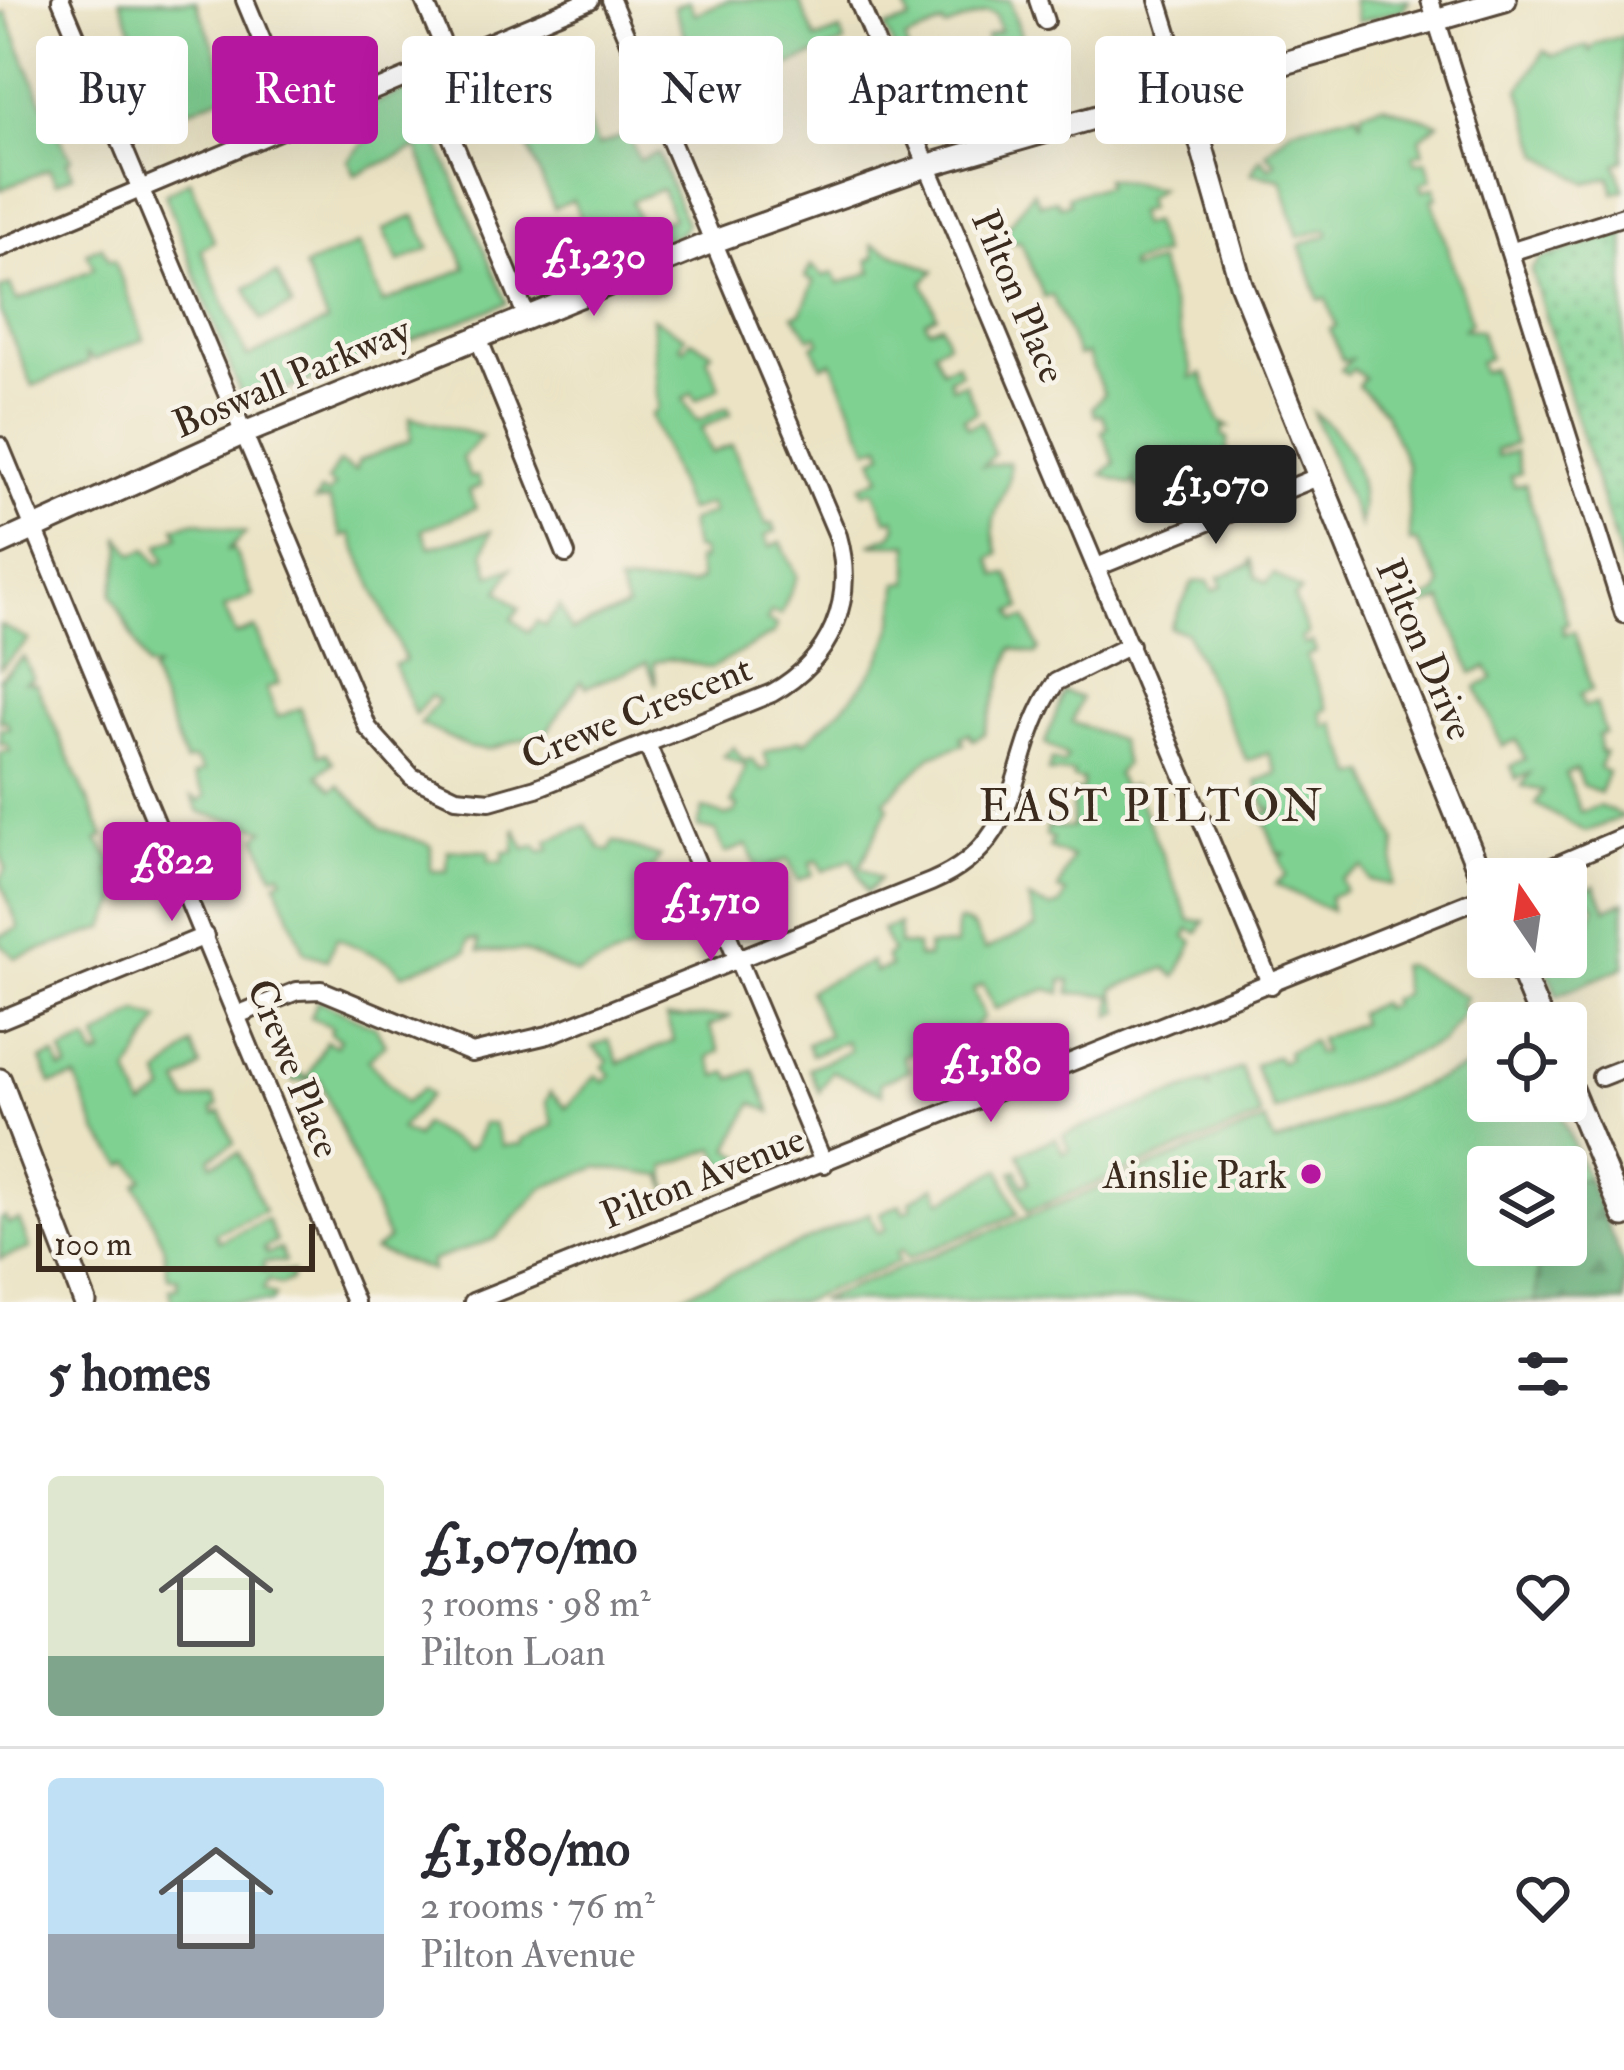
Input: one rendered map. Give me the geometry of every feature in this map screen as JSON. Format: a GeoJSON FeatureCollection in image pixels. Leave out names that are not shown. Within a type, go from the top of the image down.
{"type":"FeatureCollection","features":[{"type":"Feature","properties":{"kind":"street","name":"Crewe Crescent"},"geometry":{"type":"LineString","coordinates":[[61,0],[368,728],[398,768],[443,794],[490,801],[772,693],[799,676],[832,635],[845,583],[838,536],[611,0]]}},
{"type":"Feature","properties":{"kind":"street"},"geometry":{"type":"LineString","coordinates":[[245,0],[260,36]]}},
{"type":"Feature","properties":{"kind":"street"},"geometry":{"type":"LineString","coordinates":[[424,0],[439,36]]}},
{"type":"Feature","properties":{"kind":"street"},"geometry":{"type":"LineString","coordinates":[[504,36],[590,0]]}},
{"type":"Feature","properties":{"kind":"street","name":"Pilton Place"},"geometry":{"type":"LineString","coordinates":[[858,0],[1271,985]]}},
{"type":"Feature","properties":{"kind":"street"},"geometry":{"type":"LineString","coordinates":[[1038,0],[1045,21]]}},
{"type":"Feature","properties":{"kind":"street"},"geometry":{"type":"LineString","coordinates":[[1159,0],[1170,36]]}},
{"type":"Feature","properties":{"kind":"street","name":"Boswall Parkway"},"geometry":{"type":"LineString","coordinates":[[1286,58],[1433,9],[1505,0]]}},
{"type":"Feature","properties":{"kind":"street"},"geometry":{"type":"LineString","coordinates":[[1433,9],[1624,614]]}},
{"type":"Feature","properties":{"kind":"street","name":"Boswall Parkway"},"geometry":{"type":"LineString","coordinates":[[0,544],[242,434],[712,242],[929,165],[1095,117]]}},
{"type":"Feature","properties":{"kind":"street"},"geometry":{"type":"LineString","coordinates":[[0,248],[244,144]]}},
{"type":"Feature","properties":{"kind":"street"},"geometry":{"type":"LineString","coordinates":[[455,144],[526,315]]}},
{"type":"Feature","properties":{"kind":"street","name":"Pilton Drive"},"geometry":{"type":"LineString","coordinates":[[1201,144],[1241,284],[1315,478],[1473,858]]}},
{"type":"Feature","properties":{"kind":"street"},"geometry":{"type":"LineString","coordinates":[[1510,252],[1624,216]]}},
{"type":"Feature","properties":{"kind":"street"},"geometry":{"type":"LineString","coordinates":[[477,335],[566,554]]}},
{"type":"Feature","properties":{"kind":"street","name":"Crewe Place"},"geometry":{"type":"LineString","coordinates":[[0,446],[356,1302]]}},
{"type":"Feature","properties":{"kind":"street"},"geometry":{"type":"LineString","coordinates":[[1097,567],[1315,478]]}},
{"type":"Feature","properties":{"kind":"street"},"geometry":{"type":"LineString","coordinates":[[237,1015],[297,991],[321,990],[462,1051],[490,1052],[528,1043],[947,875],[973,859],[1005,814],[1053,686],[1130,645]]}},
{"type":"Feature","properties":{"kind":"street"},"geometry":{"type":"LineString","coordinates":[[647,744],[824,1164]]}},
{"type":"Feature","properties":{"kind":"street"},"geometry":{"type":"LineString","coordinates":[[1573,858],[1624,836]]}},
{"type":"Feature","properties":{"kind":"street","name":"Pilton Avenue"},"geometry":{"type":"LineString","coordinates":[[473,1302],[1467,903]]}},
{"type":"Feature","properties":{"kind":"street"},"geometry":{"type":"LineString","coordinates":[[0,1021],[206,936]]}},
{"type":"Feature","properties":{"kind":"street"},"geometry":{"type":"LineString","coordinates":[[1600,1077],[1624,1067]]}},
{"type":"Feature","properties":{"kind":"street"},"geometry":{"type":"LineString","coordinates":[[0,1080],[85,1302]]}},
{"type":"Feature","properties":{"kind":"street"},"geometry":{"type":"LineString","coordinates":[[1585,1122],[1623,1213]]}},
{"type":"Feature","properties":{"kind":"green space"},"geometry":{"type":"Polygon","coordinates":[[[120,0],[196,1],[212,41],[212,100],[188,110],[188,36],[134,36],[120,0]]]}},
{"type":"Feature","properties":{"kind":"green space"},"geometry":{"type":"Polygon","coordinates":[[[728,0],[799,0],[814,36],[807,36],[807,58],[783,68],[783,36],[685,36],[674,7],[689,1],[695,14],[728,0]]]}},
{"type":"Feature","properties":{"kind":"green space"},"geometry":{"type":"Polygon","coordinates":[[[914,0],[1010,0],[1021,36],[986,36],[1000,31],[995,14],[986,12],[914,36],[889,36],[885,28],[910,20],[905,4],[914,0]]]}},
{"type":"Feature","properties":{"kind":"green space"},"geometry":{"type":"Polygon","coordinates":[[[1352,0],[1409,0],[1403,9],[1358,22],[1352,0]]]}},
{"type":"Feature","properties":{"kind":"green space"},"geometry":{"type":"Polygon","coordinates":[[[6,12],[36,86],[36,144],[63,144],[72,158],[67,161],[73,175],[56,183],[49,169],[0,190],[0,15],[6,12]]]}},
{"type":"Feature","properties":{"kind":"green space"},"geometry":{"type":"Polygon","coordinates":[[[1623,36],[1624,160],[1616,164],[1624,190],[1614,193],[1610,177],[1587,183],[1541,155],[1520,90],[1544,51],[1554,56],[1588,46],[1590,52],[1595,44],[1623,36]]]}},
{"type":"Feature","properties":{"kind":"green space"},"geometry":{"type":"Polygon","coordinates":[[[402,92],[402,144],[439,144],[507,303],[251,404],[241,395],[165,194],[190,180],[214,241],[201,249],[247,357],[327,322],[304,267],[359,244],[383,303],[466,268],[417,148],[355,175],[348,160],[363,144],[378,144],[378,101],[402,92]]]}},
{"type":"Feature","properties":{"kind":"green space"},"geometry":{"type":"Polygon","coordinates":[[[1383,105],[1438,123],[1420,138],[1424,152],[1413,155],[1416,163],[1426,160],[1432,179],[1421,184],[1423,191],[1435,187],[1437,197],[1432,199],[1471,322],[1464,329],[1480,330],[1489,358],[1479,362],[1482,372],[1492,369],[1515,444],[1496,450],[1497,456],[1515,451],[1521,473],[1511,476],[1514,486],[1525,484],[1568,623],[1562,625],[1564,634],[1574,631],[1592,690],[1580,694],[1584,707],[1596,704],[1605,733],[1598,735],[1600,752],[1605,752],[1599,768],[1608,772],[1600,793],[1582,785],[1576,769],[1566,773],[1580,812],[1599,806],[1624,816],[1586,832],[1535,804],[1543,791],[1522,786],[1530,773],[1516,779],[1511,766],[1525,759],[1517,740],[1502,746],[1477,687],[1493,679],[1487,667],[1472,673],[1442,600],[1415,609],[1413,604],[1438,593],[1441,585],[1416,541],[1410,542],[1407,465],[1384,411],[1358,386],[1364,378],[1353,369],[1347,375],[1341,370],[1351,359],[1342,360],[1330,329],[1336,326],[1326,298],[1319,300],[1300,245],[1328,235],[1327,229],[1298,237],[1281,179],[1251,173],[1260,158],[1270,168],[1276,163],[1266,153],[1275,144],[1286,144],[1292,128],[1357,113],[1361,124],[1362,111],[1383,105]]]}},
{"type":"Feature","properties":{"kind":"green space"},"geometry":{"type":"Polygon","coordinates":[[[619,138],[619,144],[632,144],[639,160],[658,153],[686,224],[681,233],[541,286],[528,257],[586,232],[573,200],[554,208],[527,144],[595,144],[595,139],[598,146],[619,138]],[[662,189],[631,201],[641,225],[673,219],[662,189]]]}},
{"type":"Feature","properties":{"kind":"green space"},"geometry":{"type":"Polygon","coordinates":[[[1105,178],[1160,188],[1145,199],[1148,209],[1136,213],[1140,226],[1152,222],[1162,254],[1129,264],[1130,270],[1158,262],[1192,370],[1190,378],[1202,374],[1219,421],[1229,427],[1223,427],[1222,436],[1228,438],[1226,472],[1205,461],[1156,482],[1158,495],[1136,487],[1134,479],[1131,485],[1102,474],[1115,463],[1102,431],[1108,428],[1102,414],[1095,416],[1092,408],[1104,394],[1087,354],[1078,356],[1052,295],[1044,297],[1020,241],[996,244],[1033,191],[1040,204],[1057,200],[1060,206],[1070,203],[1068,196],[1106,186],[1105,178]]]}},
{"type":"Feature","properties":{"kind":"green space"},"geometry":{"type":"Polygon","coordinates":[[[415,216],[430,248],[399,262],[384,229],[415,216]]]}},
{"type":"Feature","properties":{"kind":"green space"},"geometry":{"type":"Polygon","coordinates":[[[1624,232],[1624,572],[1531,270],[1540,259],[1624,232]]]}},
{"type":"Feature","properties":{"kind":"green space"},"geometry":{"type":"Polygon","coordinates":[[[872,244],[934,271],[923,282],[937,315],[925,321],[929,329],[941,324],[948,342],[934,349],[942,369],[957,363],[961,373],[949,378],[952,387],[965,383],[977,412],[964,418],[968,427],[981,421],[994,454],[983,466],[1009,462],[1007,485],[993,526],[999,554],[990,559],[997,576],[1008,574],[1022,608],[1012,612],[1016,621],[1026,618],[1039,649],[1036,654],[1012,648],[984,734],[973,740],[969,733],[961,737],[964,744],[931,756],[885,801],[889,807],[860,867],[880,878],[867,893],[852,859],[823,871],[818,860],[810,863],[813,874],[798,881],[788,859],[758,871],[747,845],[725,853],[716,831],[698,827],[703,808],[725,816],[735,813],[738,806],[732,803],[746,766],[723,756],[733,747],[744,761],[751,759],[761,770],[769,767],[764,753],[801,739],[804,743],[857,691],[891,633],[898,583],[909,582],[909,544],[870,544],[892,535],[897,526],[894,518],[887,520],[874,490],[864,493],[861,486],[881,477],[873,458],[884,453],[881,445],[869,449],[832,362],[822,366],[813,346],[820,342],[817,335],[810,338],[794,315],[801,313],[814,282],[805,277],[811,265],[824,276],[833,273],[839,284],[872,272],[868,260],[875,257],[872,244]]]}},
{"type":"Feature","properties":{"kind":"green space"},"geometry":{"type":"Polygon","coordinates":[[[102,246],[109,261],[114,259],[144,339],[94,360],[86,355],[88,363],[33,386],[0,311],[0,289],[10,285],[17,301],[94,269],[87,252],[102,246]]]}},
{"type":"Feature","properties":{"kind":"green space"},"geometry":{"type":"Polygon","coordinates":[[[277,274],[292,306],[261,320],[246,288],[277,274]]]}},
{"type":"Feature","properties":{"kind":"green space"},"geometry":{"type":"Polygon","coordinates":[[[652,317],[685,336],[680,346],[684,349],[691,340],[712,352],[707,358],[720,387],[696,400],[692,393],[683,399],[697,421],[728,407],[731,414],[701,428],[711,453],[732,445],[767,525],[773,524],[776,531],[765,536],[769,547],[781,542],[797,576],[781,615],[771,612],[767,621],[777,626],[773,634],[712,668],[669,659],[654,662],[656,685],[647,663],[586,687],[581,681],[547,732],[490,749],[471,748],[420,724],[438,701],[431,696],[415,715],[394,665],[405,660],[350,534],[342,537],[329,500],[315,501],[321,491],[328,495],[334,486],[327,481],[339,462],[355,471],[359,461],[411,440],[410,417],[482,436],[462,458],[470,478],[477,476],[481,486],[469,491],[476,508],[422,530],[430,547],[491,531],[484,552],[490,575],[512,568],[499,591],[520,608],[512,619],[528,632],[537,621],[545,626],[560,606],[571,631],[627,608],[618,584],[692,585],[700,580],[696,560],[703,560],[701,550],[694,549],[689,522],[713,513],[709,504],[687,511],[651,415],[658,408],[652,317]]]}},
{"type":"Feature","properties":{"kind":"green space"},"geometry":{"type":"Polygon","coordinates":[[[1313,412],[1337,435],[1353,462],[1361,493],[1360,526],[1313,412]]]}},
{"type":"Feature","properties":{"kind":"green space"},"geometry":{"type":"Polygon","coordinates":[[[196,521],[246,533],[227,551],[234,549],[253,596],[224,608],[236,635],[255,628],[279,683],[266,689],[278,717],[300,708],[319,755],[326,753],[333,762],[318,775],[333,790],[339,785],[381,828],[431,845],[431,871],[447,871],[448,850],[489,851],[489,861],[503,862],[504,852],[514,852],[515,828],[525,849],[536,845],[540,852],[550,849],[547,841],[586,825],[601,849],[610,851],[614,841],[660,857],[645,879],[663,924],[657,927],[661,937],[577,974],[523,951],[479,951],[478,940],[468,940],[467,951],[402,974],[390,962],[337,938],[327,960],[305,953],[276,882],[283,878],[281,873],[273,875],[257,837],[265,829],[199,812],[192,797],[200,801],[206,796],[193,776],[203,771],[194,759],[185,762],[151,672],[156,668],[147,667],[112,594],[122,551],[119,536],[134,554],[147,549],[158,564],[165,561],[159,545],[179,536],[175,527],[196,521]]]}},
{"type":"Feature","properties":{"kind":"green space"},"geometry":{"type":"Polygon","coordinates":[[[1251,559],[1256,576],[1267,583],[1274,574],[1301,591],[1294,598],[1308,634],[1301,638],[1304,645],[1312,642],[1316,652],[1306,656],[1328,709],[1321,712],[1325,727],[1334,723],[1356,776],[1367,773],[1396,841],[1392,885],[1369,880],[1363,867],[1341,879],[1345,890],[1329,897],[1331,911],[1275,884],[1286,875],[1279,857],[1284,854],[1277,853],[1262,815],[1273,810],[1266,807],[1256,782],[1277,773],[1268,753],[1247,761],[1186,632],[1170,628],[1193,582],[1208,581],[1213,591],[1223,586],[1219,577],[1250,565],[1251,559]]]}},
{"type":"Feature","properties":{"kind":"green space"},"geometry":{"type":"Polygon","coordinates":[[[0,625],[29,640],[0,668],[0,625]]]}},
{"type":"Feature","properties":{"kind":"green space"},"geometry":{"type":"Polygon","coordinates":[[[24,657],[33,678],[25,682],[36,684],[104,836],[97,840],[117,866],[109,870],[113,878],[122,876],[125,888],[105,928],[15,958],[0,943],[0,936],[19,928],[0,880],[6,869],[0,853],[0,752],[10,751],[6,743],[0,745],[0,728],[9,728],[6,720],[0,722],[0,678],[24,657]]]}},
{"type":"Feature","properties":{"kind":"green space"},"geometry":{"type":"Polygon","coordinates":[[[1064,692],[1081,698],[1072,722],[1119,740],[1125,764],[1117,774],[1122,788],[1133,785],[1190,921],[1205,921],[1198,933],[1189,929],[1185,937],[1194,942],[1176,977],[1166,968],[1113,989],[1120,1012],[1111,1016],[1112,995],[1070,993],[1070,980],[1062,980],[1061,993],[1047,989],[995,1009],[983,984],[973,989],[984,1017],[946,1057],[939,1059],[930,1045],[903,1056],[909,1070],[880,1083],[882,1094],[832,1071],[819,1092],[809,1068],[850,1051],[846,1041],[811,1055],[807,1044],[828,1035],[809,990],[871,962],[875,972],[890,967],[886,956],[892,952],[882,930],[899,924],[899,945],[917,946],[917,957],[927,958],[928,946],[956,946],[957,922],[963,923],[975,931],[985,950],[1036,927],[1028,899],[1050,908],[1061,905],[1066,893],[1058,890],[1072,857],[1049,848],[1053,838],[1046,836],[1047,827],[1072,828],[1073,791],[1082,791],[1083,780],[1073,778],[1073,773],[1048,772],[1052,759],[1063,764],[1068,757],[1045,743],[1064,692]]]}},
{"type":"Feature","properties":{"kind":"green space"},"geometry":{"type":"Polygon","coordinates":[[[1595,885],[1606,909],[1624,902],[1624,967],[1558,995],[1551,978],[1587,978],[1587,928],[1595,907],[1587,888],[1595,885]]]}},
{"type":"Feature","properties":{"kind":"green space"},"geometry":{"type":"Polygon","coordinates":[[[1406,965],[1466,997],[1460,1007],[1465,1010],[1442,1042],[1274,1111],[1254,1065],[1277,1056],[1280,1062],[1289,1058],[1287,1052],[1312,1041],[1317,1054],[1323,1052],[1319,1039],[1360,1023],[1357,1013],[1380,1003],[1382,1009],[1392,1005],[1390,999],[1404,994],[1399,966],[1406,965]]]}},
{"type":"Feature","properties":{"kind":"green space"},"geometry":{"type":"Polygon","coordinates":[[[318,1000],[375,1027],[385,1044],[368,1060],[405,1103],[423,1088],[430,1095],[400,1129],[416,1137],[423,1124],[466,1149],[474,1145],[483,1123],[493,1124],[502,1146],[522,1144],[521,1139],[554,1125],[546,1102],[550,1092],[566,1108],[596,1075],[604,1082],[611,1075],[603,1067],[608,1061],[593,1047],[609,1040],[619,1063],[674,1041],[666,1018],[732,1016],[709,1026],[720,1051],[709,1057],[717,1076],[728,1072],[732,1079],[754,1070],[771,1112],[753,1103],[729,1149],[748,1160],[727,1169],[715,1148],[665,1167],[669,1192],[663,1176],[598,1167],[543,1188],[495,1239],[431,1261],[432,1271],[374,1250],[388,1240],[320,1079],[293,1081],[290,1069],[308,1077],[326,1041],[336,1046],[340,1039],[330,1033],[332,1027],[310,1017],[318,1000]]]}},
{"type":"Feature","properties":{"kind":"green space"},"geometry":{"type":"Polygon","coordinates":[[[138,1012],[160,1019],[129,1073],[143,1107],[165,1092],[160,1076],[192,1045],[201,1067],[179,1083],[188,1102],[214,1097],[218,1106],[212,1109],[215,1115],[221,1112],[234,1143],[210,1158],[212,1164],[239,1153],[264,1211],[215,1233],[219,1241],[267,1219],[276,1242],[264,1248],[267,1254],[280,1249],[285,1262],[264,1262],[263,1271],[292,1272],[291,1280],[280,1285],[268,1280],[263,1290],[275,1296],[272,1302],[172,1302],[170,1289],[177,1288],[178,1279],[168,1277],[163,1245],[136,1184],[143,1179],[131,1162],[124,1166],[97,1132],[76,1078],[51,1084],[41,1060],[55,1055],[61,1070],[68,1068],[62,1052],[88,1041],[95,1057],[103,1054],[97,1038],[138,1012]]]}},
{"type":"Feature","properties":{"kind":"green space","name":"Ainslie Park"},"geometry":{"type":"Polygon","coordinates":[[[1467,1067],[1467,1122],[1564,1122],[1574,1146],[1467,1146],[1467,1266],[1587,1266],[1587,1178],[1624,1266],[1624,1302],[818,1301],[1265,1121],[1275,1144],[1467,1067]]]}},
{"type":"Feature","properties":{"kind":"green space"},"geometry":{"type":"Polygon","coordinates":[[[1241,1068],[1261,1117],[1028,1211],[1012,1172],[1017,1170],[1023,1185],[1030,1182],[1019,1153],[1056,1138],[1063,1153],[1069,1150],[1063,1135],[1204,1083],[1211,1089],[1208,1081],[1241,1068]]]}},
{"type":"Feature","properties":{"kind":"green space"},"geometry":{"type":"Polygon","coordinates":[[[1000,1169],[1018,1214],[907,1259],[903,1250],[896,1253],[899,1262],[800,1302],[666,1302],[869,1213],[878,1233],[886,1229],[880,1213],[901,1204],[904,1212],[912,1208],[910,1201],[935,1186],[942,1201],[1000,1169]]]}},
{"type":"Feature","properties":{"kind":"green space"},"geometry":{"type":"Polygon","coordinates":[[[1588,1180],[1624,1265],[1624,1302],[1535,1302],[1538,1266],[1587,1266],[1588,1180]]]}},
{"type":"Feature","properties":{"kind":"green space"},"geometry":{"type":"Polygon","coordinates":[[[5,1217],[8,1224],[19,1220],[30,1248],[0,1259],[0,1219],[5,1217]]]}},
{"type":"Feature","properties":{"kind":"place","name":"Ainslie Park"},"geometry":{"type":"Point","coordinates":[1311,1174]}},
{"type":"Feature","properties":{"kind":"district","name":"EAST PILTON"},"geometry":{"type":"Point","coordinates":[1152,805]}}]}
